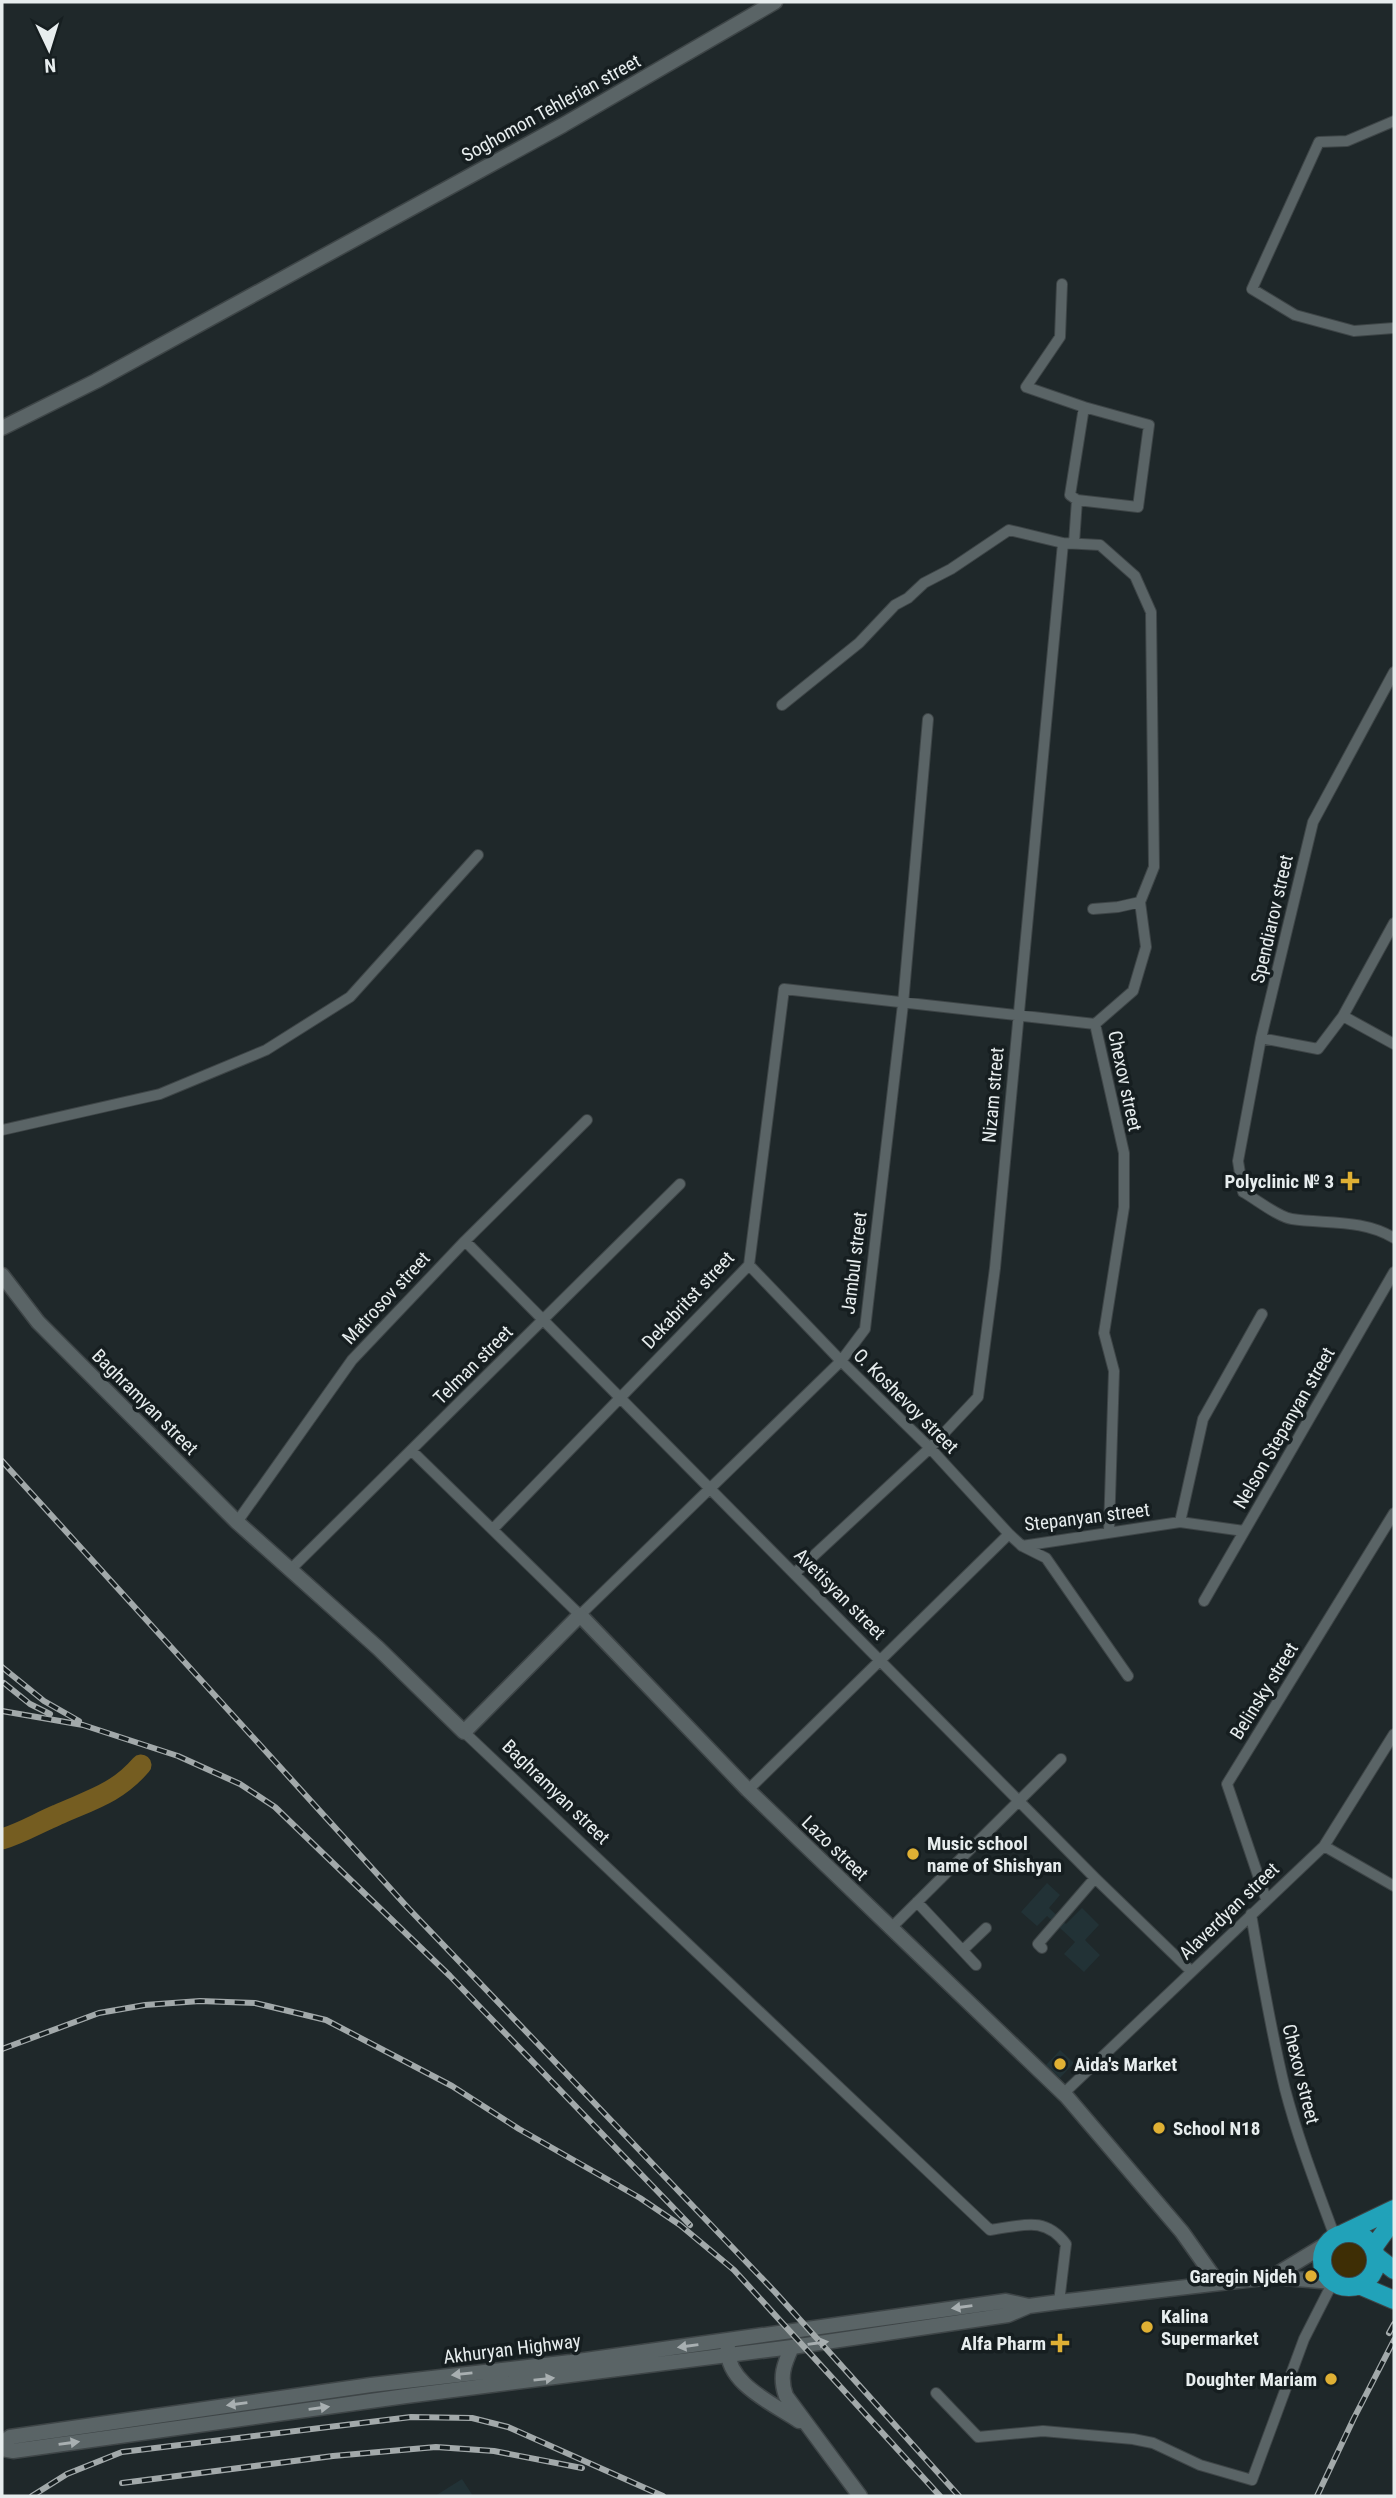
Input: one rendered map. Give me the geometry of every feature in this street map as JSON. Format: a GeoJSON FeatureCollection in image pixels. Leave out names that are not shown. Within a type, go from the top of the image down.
{"type":"FeatureCollection","features":[{"type":"Feature","properties":{"kind":"highway"},"geometry":{"type":"LineString","coordinates":[[1394,2209],[1336,2238],[1324,2250],[1323,2268],[1333,2282],[1341,2286],[1359,2285],[1394,2300]]}},
{"type":"Feature","properties":{"kind":"highway"},"geometry":{"type":"LineString","coordinates":[[1359,2285],[1372,2274],[1375,2252],[1394,2220]]}},
{"type":"Feature","properties":{"kind":"highway"},"geometry":{"type":"LineString","coordinates":[[1336,2238],[1361,2235],[1394,2270]]}},
{"type":"Feature","properties":{"kind":"street","name":"Soghomon Tehlerian street"},"geometry":{"type":"LineString","coordinates":[[2,428],[96,381],[563,125],[775,2]]}},
{"type":"Feature","properties":{"kind":"street"},"geometry":{"type":"LineString","coordinates":[[1394,121],[1348,141],[1318,142],[1252,289],[1295,315],[1354,331],[1394,328]]}},
{"type":"Feature","properties":{"kind":"street"},"geometry":{"type":"LineString","coordinates":[[1062,284],[1060,337],[1026,387],[1149,425],[1138,507],[1077,500]]}},
{"type":"Feature","properties":{"kind":"street","name":"Nizam street"},"geometry":{"type":"LineString","coordinates":[[794,1573],[930,1448],[978,1396],[995,1268],[1017,1016],[1068,543],[1077,500],[1070,495],[1084,407]]}},
{"type":"Feature","properties":{"kind":"street","name":"Chexov street"},"geometry":{"type":"LineString","coordinates":[[782,705],[859,643],[895,605],[908,598],[924,583],[951,569],[1009,530],[1068,543],[1100,545],[1135,576],[1152,612],[1154,867],[1140,902],[1146,947],[1133,991],[1095,1024],[1124,1153],[1124,1207],[1104,1333],[1114,1371],[1109,1531]]}},
{"type":"Feature","properties":{"kind":"street","name":"Spendiarov street"},"geometry":{"type":"LineString","coordinates":[[1394,671],[1313,822],[1261,1038],[1238,1161],[1243,1192],[1289,1219],[1344,1222],[1384,1231],[1394,1238]]}},
{"type":"Feature","properties":{"kind":"street","name":"Jambul street"},"geometry":{"type":"LineString","coordinates":[[464,1732],[841,1361],[865,1329],[903,1004],[928,719]]}},
{"type":"Feature","properties":{"kind":"street"},"geometry":{"type":"LineString","coordinates":[[2,1130],[160,1094],[266,1050],[350,997],[478,855]]}},
{"type":"Feature","properties":{"kind":"street"},"geometry":{"type":"LineString","coordinates":[[1093,909],[1140,902]]}},
{"type":"Feature","properties":{"kind":"street"},"geometry":{"type":"LineString","coordinates":[[1261,1038],[1318,1049],[1343,1016],[1394,923]]}},
{"type":"Feature","properties":{"kind":"street","name":"Dekabritst street"},"geometry":{"type":"LineString","coordinates":[[493,1529],[749,1265],[784,989],[903,1004]]}},
{"type":"Feature","properties":{"kind":"street"},"geometry":{"type":"LineString","coordinates":[[903,1004],[1095,1024]]}},
{"type":"Feature","properties":{"kind":"street"},"geometry":{"type":"LineString","coordinates":[[1343,1016],[1394,1044]]}},
{"type":"Feature","properties":{"kind":"street","name":"Matrosov street"},"geometry":{"type":"LineString","coordinates":[[237,1522],[352,1360],[465,1241],[587,1120]]}},
{"type":"Feature","properties":{"kind":"street","name":"Telman street"},"geometry":{"type":"LineString","coordinates":[[290,1570],[680,1184]]}},
{"type":"Feature","properties":{"kind":"street","name":"Avetisyan street"},"geometry":{"type":"LineString","coordinates":[[465,1241],[1191,1972]]}},
{"type":"Feature","properties":{"kind":"street","name":"O. Koshevoy street"},"geometry":{"type":"LineString","coordinates":[[749,1265],[930,1448],[1009,1534]]}},
{"type":"Feature","properties":{"kind":"street","name":"Nelson Stepanyan street"},"geometry":{"type":"LineString","coordinates":[[1204,1601],[1394,1272]]}},
{"type":"Feature","properties":{"kind":"street","name":"Baghramyan street"},"geometry":{"type":"LineString","coordinates":[[2,1275],[38,1322],[237,1522],[378,1648],[990,2230],[1044,2224],[1057,2231],[1066,2244],[1059,2302]]}},
{"type":"Feature","properties":{"kind":"street"},"geometry":{"type":"LineString","coordinates":[[1180,1522],[1203,1419],[1262,1314]]}},
{"type":"Feature","properties":{"kind":"street","name":"Lazo street"},"geometry":{"type":"LineString","coordinates":[[412,1451],[580,1615],[748,1790],[1063,2094],[1182,2232],[1218,2283]]}},
{"type":"Feature","properties":{"kind":"street","name":"Belinsky street"},"geometry":{"type":"LineString","coordinates":[[1266,1899],[1227,1784],[1394,1513]]}},
{"type":"Feature","properties":{"kind":"street","name":"Stepanyan street"},"geometry":{"type":"LineString","coordinates":[[748,1790],[1009,1534],[1022,1546],[1180,1522],[1244,1531]]}},
{"type":"Feature","properties":{"kind":"street"},"geometry":{"type":"LineString","coordinates":[[1022,1546],[1046,1558],[1128,1676]]}},
{"type":"Feature","properties":{"kind":"street","name":"Alaverdyan street"},"geometry":{"type":"LineString","coordinates":[[1063,2094],[1324,1846],[1394,1734]]}},
{"type":"Feature","properties":{"kind":"street"},"geometry":{"type":"LineString","coordinates":[[890,1929],[1061,1759]]}},
{"type":"Feature","properties":{"kind":"street"},"geometry":{"type":"LineString","coordinates":[[1324,1846],[1394,1886]]}},
{"type":"Feature","properties":{"kind":"street"},"geometry":{"type":"LineString","coordinates":[[1042,1948],[1038,1944],[1095,1878]]}},
{"type":"Feature","properties":{"kind":"street"},"geometry":{"type":"LineString","coordinates":[[917,1902],[976,1965]]}},
{"type":"Feature","properties":{"kind":"street","name":"Chexov street"},"geometry":{"type":"LineString","coordinates":[[1251,1914],[1269,2019],[1285,2090],[1301,2145],[1336,2238]]}},
{"type":"Feature","properties":{"kind":"street"},"geometry":{"type":"LineString","coordinates":[[963,1950],[986,1928]]}},
{"type":"Feature","properties":{"kind":"street","name":"Akhuryan Highway"},"geometry":{"type":"LineString","coordinates":[[728,2348],[792,2347],[1008,2315],[1029,2306],[1272,2277],[1336,2238]]}},
{"type":"Feature","properties":{"kind":"street"},"geometry":{"type":"LineString","coordinates":[[936,2393],[978,2437],[1043,2431],[1133,2439],[1153,2444],[1200,2465],[1252,2480],[1304,2340],[1333,2282],[1272,2277]]}},
{"type":"Feature","properties":{"kind":"street","name":"Akhuryan Highway"},"geometry":{"type":"LineString","coordinates":[[2,2446],[13,2451],[393,2398],[728,2348],[1006,2301],[1029,2306]]}},
{"type":"Feature","properties":{"kind":"street"},"geometry":{"type":"LineString","coordinates":[[792,2347],[783,2366],[781,2384],[786,2396],[860,2496]]}},
{"type":"Feature","properties":{"kind":"street"},"geometry":{"type":"LineString","coordinates":[[728,2348],[731,2369],[741,2380],[806,2426]]}},
{"type":"Feature","properties":{"kind":"shaded area"},"geometry":{"type":"Polygon","coordinates":[[[1047,1883],[1060,1895],[1049,1908],[1066,1924],[1082,1908],[1099,1925],[1085,1940],[1100,1955],[1084,1972],[1064,1954],[1075,1942],[1047,1916],[1037,1926],[1021,1912],[1047,1883]]]}},
{"type":"Feature","properties":{"kind":"shaded area","name":"Aida's Market"},"geometry":{"type":"Polygon","coordinates":[[[1060,2050],[1074,2063],[1060,2078],[1046,2065],[1060,2050]]]}},
{"type":"Feature","properties":{"kind":"shaded area"},"geometry":{"type":"Polygon","coordinates":[[[1349,2243],[1361,2248],[1366,2260],[1361,2272],[1349,2277],[1337,2272],[1332,2260],[1337,2248],[1349,2243]]]}},
{"type":"Feature","properties":{"kind":"shaded area"},"geometry":{"type":"Polygon","coordinates":[[[462,2479],[473,2496],[435,2496],[462,2479]]]}},
{"type":"Feature","properties":{"kind":"waterway"},"geometry":{"type":"LineString","coordinates":[[2,1839],[102,1795],[122,1783],[141,1765]]}},
{"type":"Feature","properties":{"kind":"railway"},"geometry":{"type":"LineString","coordinates":[[2,1461],[409,1909],[775,2292],[959,2496]]}},
{"type":"Feature","properties":{"kind":"railway"},"geometry":{"type":"LineString","coordinates":[[2,1667],[44,1701],[79,1721]]}},
{"type":"Feature","properties":{"kind":"railway"},"geometry":{"type":"LineString","coordinates":[[4,1683],[30,1704],[50,1714]]}},
{"type":"Feature","properties":{"kind":"railway"},"geometry":{"type":"LineString","coordinates":[[2,1711],[83,1725],[178,1756],[240,1784],[275,1807],[450,1976],[690,2225]]}},
{"type":"Feature","properties":{"kind":"railway"},"geometry":{"type":"LineString","coordinates":[[2,2049],[99,2013],[145,2005],[200,2001],[255,2003],[326,2020],[452,2086],[519,2129],[640,2198],[680,2225],[734,2270],[940,2496]]}},
{"type":"Feature","properties":{"kind":"railway"},"geometry":{"type":"LineString","coordinates":[[1389,2333],[1394,2324]]}},
{"type":"Feature","properties":{"kind":"railway"},"geometry":{"type":"LineString","coordinates":[[1317,2496],[1394,2340]]}},
{"type":"Feature","properties":{"kind":"railway"},"geometry":{"type":"LineString","coordinates":[[32,2496],[67,2474],[122,2452],[411,2417],[472,2418],[508,2427],[663,2496]]}},
{"type":"Feature","properties":{"kind":"railway"},"geometry":{"type":"LineString","coordinates":[[122,2483],[333,2456],[436,2447],[494,2451],[582,2468]]}},
{"type":"Feature","properties":{"kind":"place","name":"Polyclinic № 3"},"geometry":{"type":"Point","coordinates":[1350,1181]}},
{"type":"Feature","properties":{"kind":"place","name":"Music school name of Shishyan"},"geometry":{"type":"Point","coordinates":[913,1854]}},
{"type":"Feature","properties":{"kind":"place","name":"Aida's Market"},"geometry":{"type":"Point","coordinates":[1060,2064]}},
{"type":"Feature","properties":{"kind":"place","name":"School N18"},"geometry":{"type":"Point","coordinates":[1159,2128]}},
{"type":"Feature","properties":{"kind":"place","name":"Garegin Njdeh"},"geometry":{"type":"Point","coordinates":[1311,2276]}},
{"type":"Feature","properties":{"kind":"place","name":"Kalina Supermarket"},"geometry":{"type":"Point","coordinates":[1147,2327]}},
{"type":"Feature","properties":{"kind":"place","name":"Alfa Pharm"},"geometry":{"type":"Point","coordinates":[1060,2343]}},
{"type":"Feature","properties":{"kind":"place","name":"Doughter Mariam"},"geometry":{"type":"Point","coordinates":[1331,2379]}}]}
